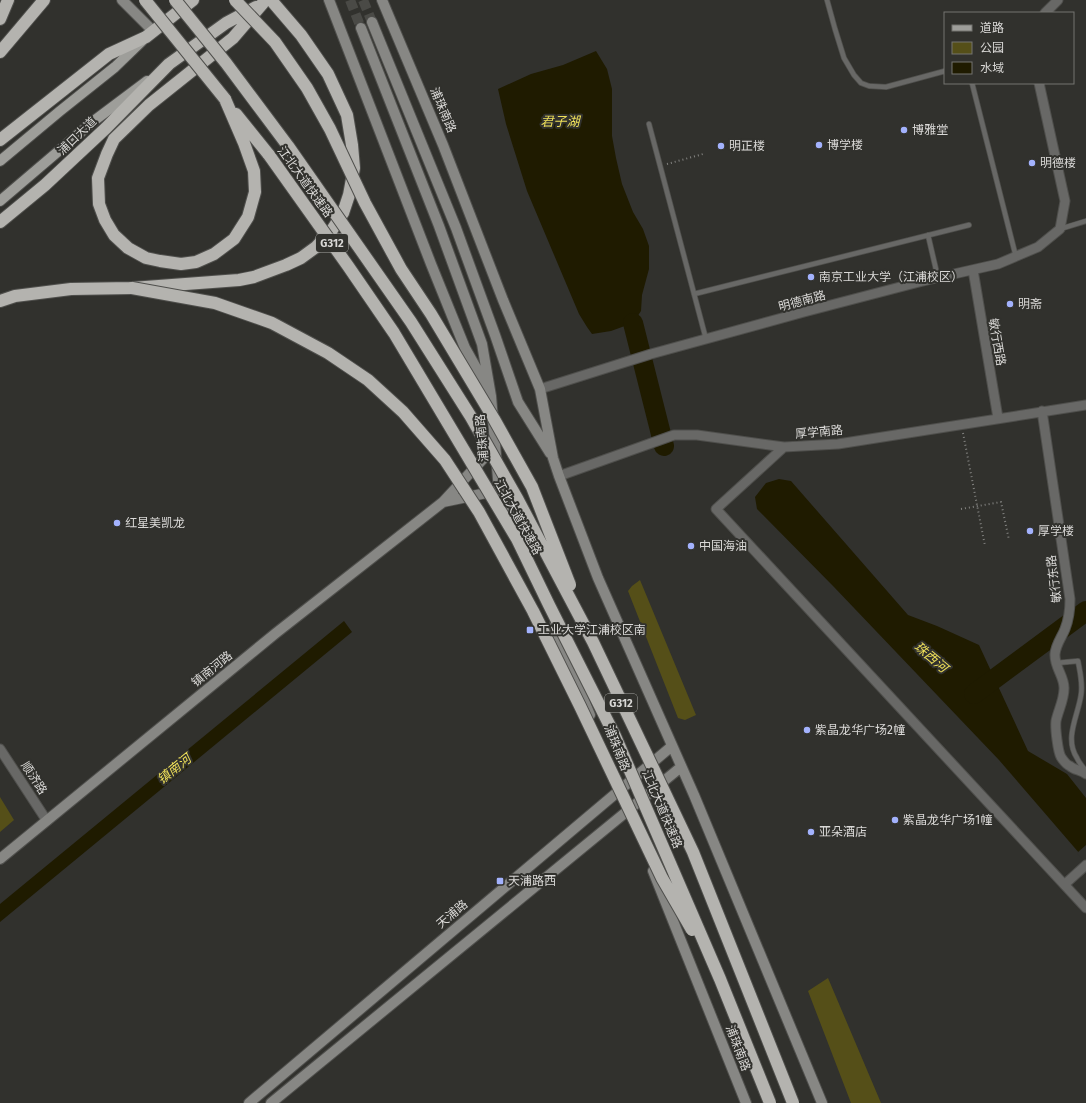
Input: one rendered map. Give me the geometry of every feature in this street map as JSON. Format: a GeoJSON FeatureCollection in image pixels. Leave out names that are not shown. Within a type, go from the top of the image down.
{"type":"FeatureCollection","features":[{"type":"Feature","properties":{"kind":"highway"},"geometry":{"type":"LineString","coordinates":[[0,19],[8,0]]}},
{"type":"Feature","properties":{"kind":"highway"},"geometry":{"type":"LineString","coordinates":[[0,52],[44,0]]}},
{"type":"Feature","properties":{"kind":"highway","name":"江北大道快速路"},"geometry":{"type":"LineString","coordinates":[[145,0],[269,155],[348,266],[394,333],[517,539],[615,736],[720,979],[770,1103]]}},
{"type":"Feature","properties":{"kind":"highway","name":"江北大道快速路"},"geometry":{"type":"LineString","coordinates":[[175,0],[226,63],[288,146],[415,328],[471,417],[518,500],[592,642],[692,852],[793,1103]]}},
{"type":"Feature","properties":{"kind":"highway"},"geometry":{"type":"LineString","coordinates":[[0,140],[109,54],[149,34],[193,0]]}},
{"type":"Feature","properties":{"kind":"highway"},"geometry":{"type":"LineString","coordinates":[[235,0],[275,42],[306,88],[330,129],[365,202],[401,268],[431,314],[498,426],[532,487],[592,642]]}},
{"type":"Feature","properties":{"kind":"highway"},"geometry":{"type":"LineString","coordinates":[[0,301],[16,296],[71,289],[132,288],[239,280],[254,277],[301,258],[316,247],[332,230],[342,214],[349,195],[354,168],[347,115],[328,74],[301,35],[267,1],[233,38],[149,105],[114,140],[98,178],[99,204],[105,220],[114,235],[128,248],[146,258],[181,264],[196,262],[214,254],[234,239],[248,217],[252,205],[255,192],[254,170],[225,99]]}},
{"type":"Feature","properties":{"kind":"highway","name":"浦口大道"},"geometry":{"type":"LineString","coordinates":[[0,222],[45,185],[71,161],[169,64],[226,24],[267,1]]}},
{"type":"Feature","properties":{"kind":"highway"},"geometry":{"type":"LineString","coordinates":[[132,288],[215,303],[272,323],[328,353],[368,380],[404,412],[445,460],[479,512],[533,611],[662,878],[720,979]]}},
{"type":"Feature","properties":{"kind":"main road"},"geometry":{"type":"LineString","coordinates":[[0,161],[115,67],[149,34]]}},
{"type":"Feature","properties":{"kind":"main road","name":"浦口大道"},"geometry":{"type":"LineString","coordinates":[[0,201],[95,120],[169,64]]}},
{"type":"Feature","properties":{"kind":"street"},"geometry":{"type":"LineString","coordinates":[[122,0],[149,34]]}},
{"type":"Feature","properties":{"kind":"street","name":"浦珠南路"},"geometry":{"type":"LineString","coordinates":[[329,0],[462,341],[492,396]]}},
{"type":"Feature","properties":{"kind":"street","name":"浦珠南路"},"geometry":{"type":"LineString","coordinates":[[382,0],[443,145],[503,300],[540,389],[553,458],[598,578],[681,767],[822,1103]]}},
{"type":"Feature","properties":{"kind":"street"},"geometry":{"type":"LineString","coordinates":[[1046,12],[1058,0]]}},
{"type":"Feature","properties":{"kind":"street","name":"浦珠南路"},"geometry":{"type":"LineString","coordinates":[[372,22],[456,228],[518,402],[553,458]]}},
{"type":"Feature","properties":{"kind":"street","name":"浦珠南路"},"geometry":{"type":"LineString","coordinates":[[361,28],[439,226],[482,344],[492,396],[499,491],[746,1103]]}},
{"type":"Feature","properties":{"kind":"street"},"geometry":{"type":"LineString","coordinates":[[1039,84],[1065,201],[1060,229]]}},
{"type":"Feature","properties":{"kind":"street","name":"明德南路"},"geometry":{"type":"LineString","coordinates":[[540,389],[651,354],[812,310],[998,264],[1038,247],[1060,229]]}},
{"type":"Feature","properties":{"kind":"street","name":"敏行西路"},"geometry":{"type":"LineString","coordinates":[[973,270],[998,418]]}},
{"type":"Feature","properties":{"kind":"street","name":"厚学南路"},"geometry":{"type":"LineString","coordinates":[[559,476],[641,446],[674,436],[697,434],[784,447],[838,444],[1086,405]]}},
{"type":"Feature","properties":{"kind":"street","name":"敏行东路"},"geometry":{"type":"LineString","coordinates":[[1042,411],[1070,599],[1068,620],[1065,630],[1056,647],[1055,655],[1064,688],[1056,723],[1058,742],[1061,757],[1070,766],[1086,772]]}},
{"type":"Feature","properties":{"kind":"street","name":"镇南河路"},"geometry":{"type":"LineString","coordinates":[[0,859],[276,633],[443,502],[496,445]]}},
{"type":"Feature","properties":{"kind":"street"},"geometry":{"type":"LineString","coordinates":[[784,447],[716,508],[1086,908]]}},
{"type":"Feature","properties":{"kind":"street"},"geometry":{"type":"LineString","coordinates":[[443,502],[499,491]]}},
{"type":"Feature","properties":{"kind":"street","name":"天浦路"},"geometry":{"type":"LineString","coordinates":[[249,1103],[672,746]]}},
{"type":"Feature","properties":{"kind":"street","name":"顺济路"},"geometry":{"type":"LineString","coordinates":[[0,749],[47,821]]}},
{"type":"Feature","properties":{"kind":"street"},"geometry":{"type":"LineString","coordinates":[[271,1103],[681,767]]}},
{"type":"Feature","properties":{"kind":"street"},"geometry":{"type":"LineString","coordinates":[[1065,884],[1082,868]]}},
{"type":"Feature","properties":{"kind":"lane"},"geometry":{"type":"LineString","coordinates":[[827,0],[844,58],[854,75],[861,83],[869,86],[886,87],[944,71]]}},
{"type":"Feature","properties":{"kind":"lane"},"geometry":{"type":"LineString","coordinates":[[972,84],[1016,257]]}},
{"type":"Feature","properties":{"kind":"lane"},"geometry":{"type":"LineString","coordinates":[[649,124],[706,339]]}},
{"type":"Feature","properties":{"kind":"lane"},"geometry":{"type":"LineString","coordinates":[[1060,229],[1086,221]]}},
{"type":"Feature","properties":{"kind":"lane"},"geometry":{"type":"LineString","coordinates":[[694,294],[969,225]]}},
{"type":"Feature","properties":{"kind":"lane"},"geometry":{"type":"LineString","coordinates":[[928,235],[938,278]]}},
{"type":"Feature","properties":{"kind":"lane"},"geometry":{"type":"LineString","coordinates":[[1056,663],[1078,661],[1082,683],[1081,695],[1071,733],[1072,746],[1076,758],[1086,772]]}},
{"type":"Feature","properties":{"kind":"path"},"geometry":{"type":"LineString","coordinates":[[660,166],[703,154]]}},
{"type":"Feature","properties":{"kind":"path"},"geometry":{"type":"LineString","coordinates":[[961,424],[985,546]]}},
{"type":"Feature","properties":{"kind":"path"},"geometry":{"type":"LineString","coordinates":[[961,509],[1000,502],[1009,540]]}},
{"type":"Feature","properties":{"kind":"green space"},"geometry":{"type":"Polygon","coordinates":[[[640,580],[696,715],[685,720],[678,718],[628,591],[640,580]]]}},
{"type":"Feature","properties":{"kind":"green space"},"geometry":{"type":"Polygon","coordinates":[[[0,797],[14,820],[0,832],[0,797]]]}},
{"type":"Feature","properties":{"kind":"green space"},"geometry":{"type":"Polygon","coordinates":[[[828,978],[881,1103],[851,1103],[808,991],[828,978]]]}},
{"type":"Feature","properties":{"kind":"water","name":"君子湖"},"geometry":{"type":"Polygon","coordinates":[[[596,51],[607,69],[612,89],[612,136],[616,158],[622,184],[633,212],[643,229],[649,246],[649,269],[642,295],[641,311],[633,323],[611,331],[592,334],[579,314],[527,191],[506,124],[498,89],[531,74],[563,65],[596,51]]]}},
{"type":"Feature","properties":{"kind":"water","name":"珠西河"},"geometry":{"type":"Polygon","coordinates":[[[779,479],[791,481],[908,615],[979,645],[1028,751],[1067,774],[1086,798],[1086,861],[999,760],[834,587],[757,509],[755,497],[766,483],[779,479]]]}},
{"type":"Feature","properties":{"kind":"water","name":"镇南河"},"geometry":{"type":"Polygon","coordinates":[[[344,621],[352,632],[0,922],[0,904],[344,621]]]}},
{"type":"Feature","properties":{"kind":"pier"},"geometry":{"type":"Polygon","coordinates":[[[1086,845],[1086,863],[1077,853],[1086,845]]]}},
{"type":"Feature","properties":{"kind":"waterway"},"geometry":{"type":"LineString","coordinates":[[633,323],[664,446]]}},
{"type":"Feature","properties":{"kind":"waterway"},"geometry":{"type":"LineString","coordinates":[[974,694],[1086,611]]}},
{"type":"Feature","properties":{"kind":"tunnel"},"geometry":{"type":"LineString","coordinates":[[350,0],[361,28]]}},
{"type":"Feature","properties":{"kind":"tunnel"},"geometry":{"type":"LineString","coordinates":[[363,0],[372,22]]}},
{"type":"Feature","properties":{"kind":"place","name":"博雅堂"},"geometry":{"type":"Point","coordinates":[904,130]}},
{"type":"Feature","properties":{"kind":"place","name":"博学楼"},"geometry":{"type":"Point","coordinates":[819,145]}},
{"type":"Feature","properties":{"kind":"place","name":"明正楼"},"geometry":{"type":"Point","coordinates":[721,146]}},
{"type":"Feature","properties":{"kind":"place","name":"明德楼"},"geometry":{"type":"Point","coordinates":[1032,163]}},
{"type":"Feature","properties":{"kind":"place","name":"南京工业大学（江浦校区）"},"geometry":{"type":"Point","coordinates":[811,277]}},
{"type":"Feature","properties":{"kind":"place","name":"明斋"},"geometry":{"type":"Point","coordinates":[1010,304]}},
{"type":"Feature","properties":{"kind":"place","name":"红星美凯龙"},"geometry":{"type":"Point","coordinates":[117,523]}},
{"type":"Feature","properties":{"kind":"place","name":"厚学楼"},"geometry":{"type":"Point","coordinates":[1030,531]}},
{"type":"Feature","properties":{"kind":"place","name":"中国海油"},"geometry":{"type":"Point","coordinates":[691,546]}},
{"type":"Feature","properties":{"kind":"place","name":"工业大学江浦校区南"},"geometry":{"type":"Point","coordinates":[530,630]}},
{"type":"Feature","properties":{"kind":"place","name":"紫晶龙华广场2幢"},"geometry":{"type":"Point","coordinates":[807,730]}},
{"type":"Feature","properties":{"kind":"place","name":"紫晶龙华广场1幢"},"geometry":{"type":"Point","coordinates":[895,820]}},
{"type":"Feature","properties":{"kind":"place","name":"亚朵酒店"},"geometry":{"type":"Point","coordinates":[811,832]}},
{"type":"Feature","properties":{"kind":"place","name":"天浦路西"},"geometry":{"type":"Point","coordinates":[500,881]}}]}
